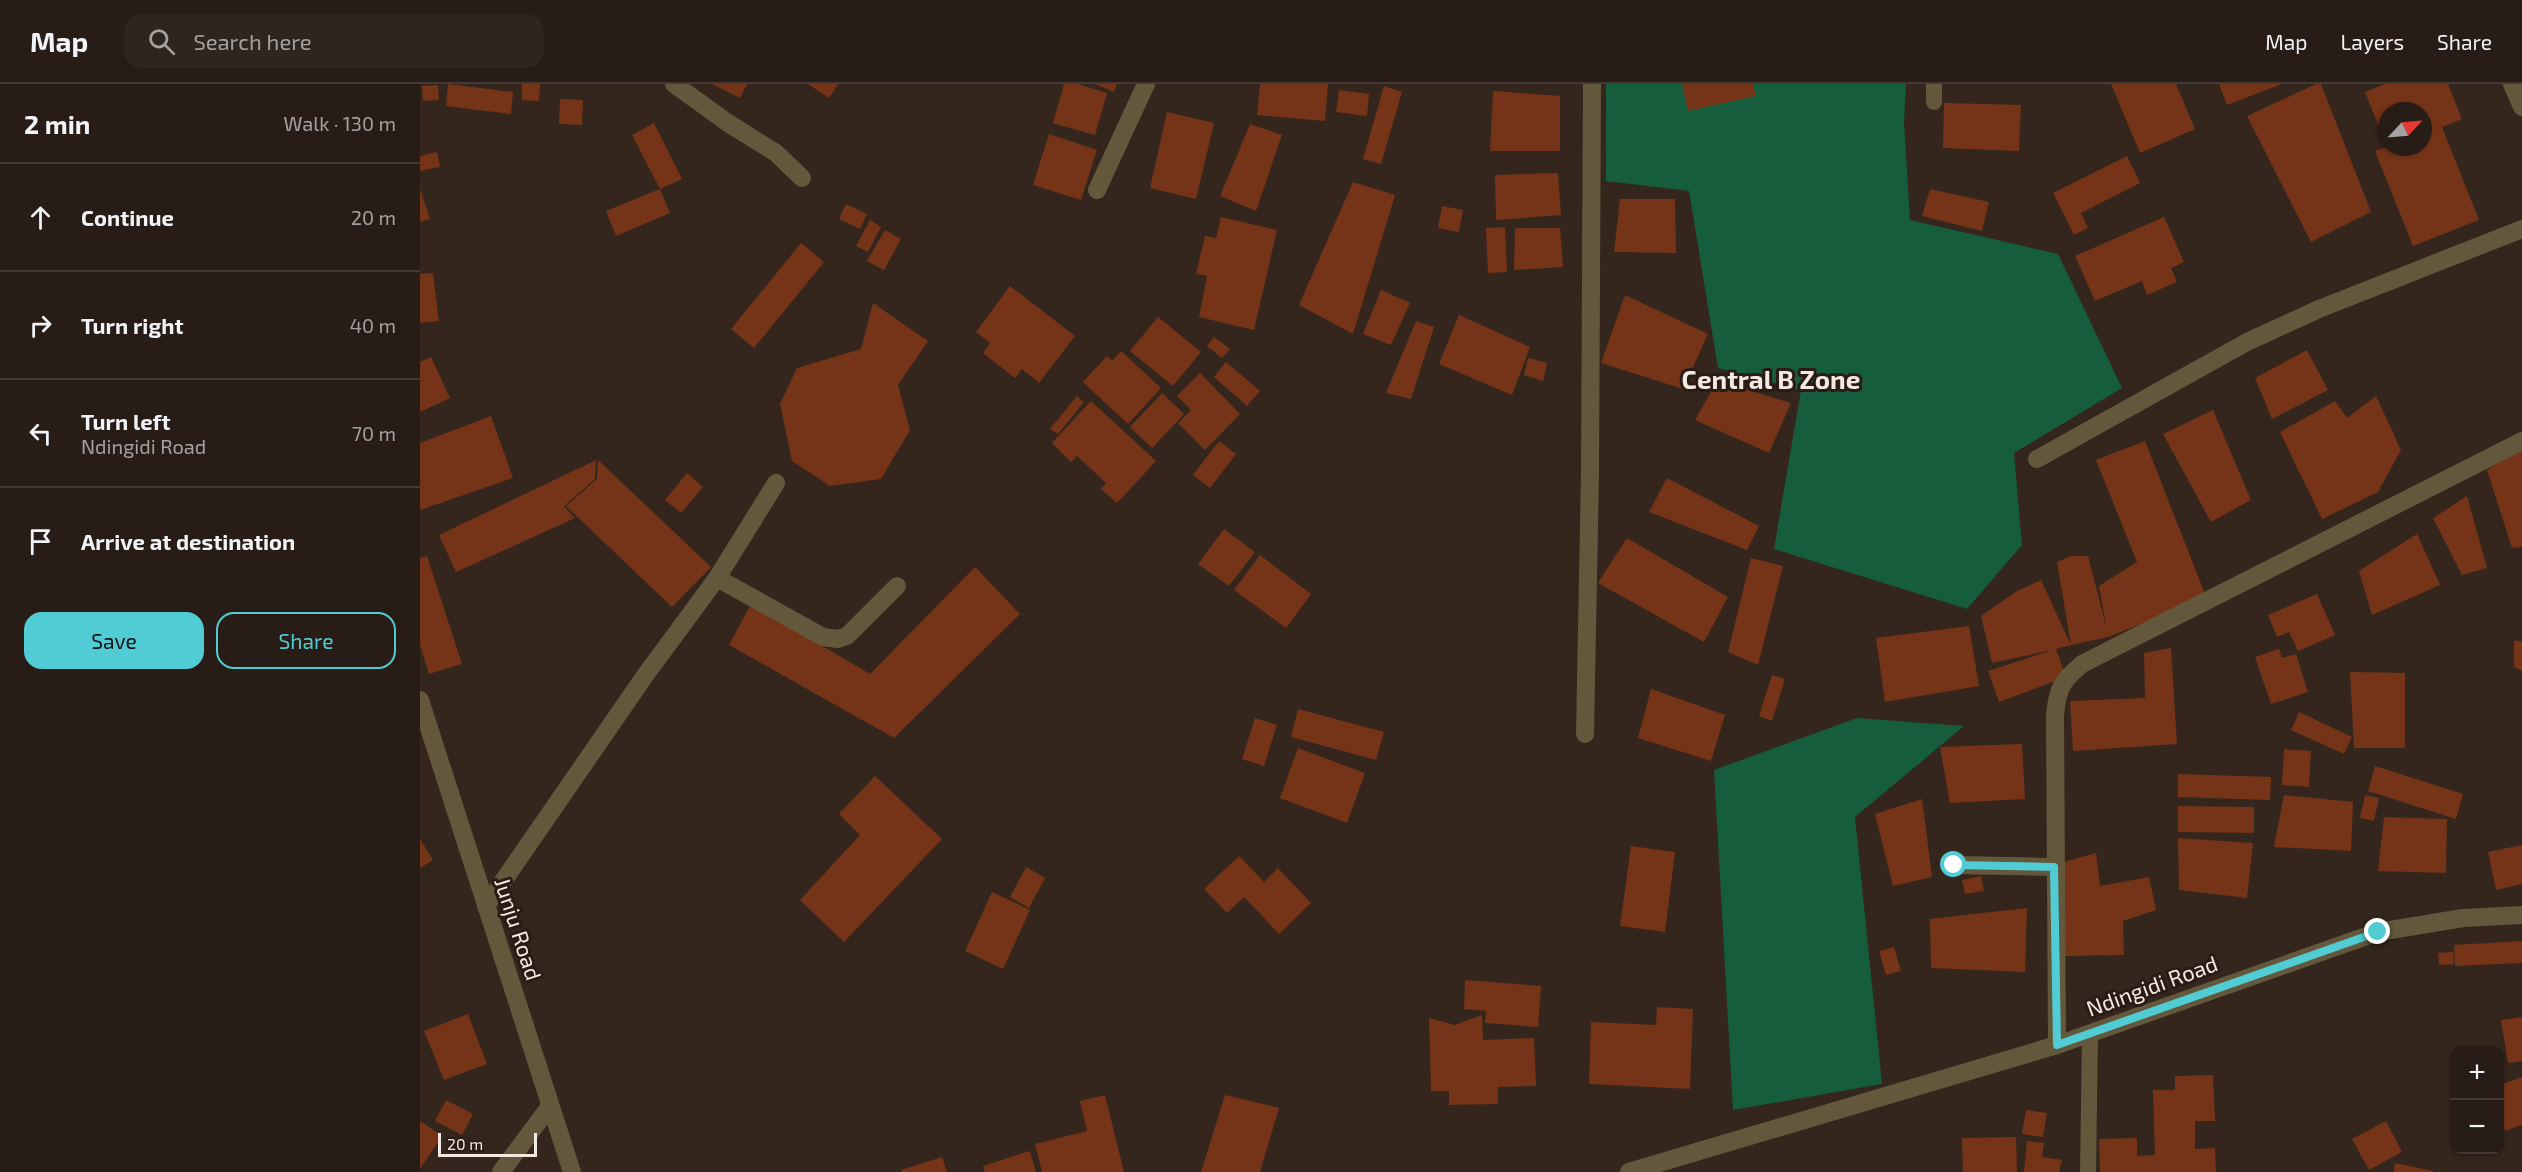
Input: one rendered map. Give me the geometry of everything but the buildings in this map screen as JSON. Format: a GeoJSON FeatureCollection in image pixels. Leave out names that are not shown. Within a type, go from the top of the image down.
{"type":"FeatureCollection","features":[{"type":"Feature","properties":{"kind":"street"},"geometry":{"type":"LineString","coordinates":[[674,84],[728,123],[776,153],[802,178]]}},
{"type":"Feature","properties":{"kind":"street"},"geometry":{"type":"LineString","coordinates":[[1097,190],[1146,84]]}},
{"type":"Feature","properties":{"kind":"street"},"geometry":{"type":"LineString","coordinates":[[1585,734],[1590,473],[1592,84]]}},
{"type":"Feature","properties":{"kind":"street"},"geometry":{"type":"LineString","coordinates":[[2512,84],[2522,107]]}},
{"type":"Feature","properties":{"kind":"street"},"geometry":{"type":"LineString","coordinates":[[2037,459],[2247,342],[2319,309],[2522,230]]}},
{"type":"Feature","properties":{"kind":"street"},"geometry":{"type":"LineString","coordinates":[[2057,1045],[2054,867],[2055,715],[2058,691],[2069,675],[2082,664],[2522,441]]}},
{"type":"Feature","properties":{"kind":"street"},"geometry":{"type":"LineString","coordinates":[[486,906],[644,677],[717,578],[776,483]]}},
{"type":"Feature","properties":{"kind":"street"},"geometry":{"type":"LineString","coordinates":[[717,578],[823,637],[838,639],[847,636],[897,586]]}},
{"type":"Feature","properties":{"kind":"street","name":"Junju Road"},"geometry":{"type":"LineString","coordinates":[[420,700],[572,1172]]}},
{"type":"Feature","properties":{"kind":"street"},"geometry":{"type":"LineString","coordinates":[[1954,865],[2054,867]]}},
{"type":"Feature","properties":{"kind":"street","name":"Ndingidi Road"},"geometry":{"type":"LineString","coordinates":[[1629,1172],[2057,1045],[2378,932],[2463,918],[2522,915]]}},
{"type":"Feature","properties":{"kind":"street"},"geometry":{"type":"LineString","coordinates":[[501,1172],[550,1106]]}},
{"type":"Feature","properties":{"kind":"lane"},"geometry":{"type":"LineString","coordinates":[[1934,84],[1934,102]]}},
{"type":"Feature","properties":{"kind":"lane"},"geometry":{"type":"LineString","coordinates":[[2088,1172],[2090,1034]]}},
{"type":"Feature","properties":{"kind":"green space"},"geometry":{"type":"Polygon","coordinates":[[[1606,84],[1906,84],[1904,122],[1910,220],[2058,254],[2122,388],[2014,453],[2022,545],[1967,609],[1774,549],[1801,390],[1718,368],[1689,191],[1606,181],[1606,84]]]}},
{"type":"Feature","properties":{"kind":"green space"},"geometry":{"type":"Polygon","coordinates":[[[1857,718],[1964,726],[1855,817],[1882,1084],[1733,1110],[1714,770],[1857,718]]]}},
{"type":"Feature","properties":{"kind":"district","name":"Central B Zone"},"geometry":{"type":"Point","coordinates":[1771,380]}},
{"type":"Feature","properties":{"kind":"route"},"geometry":{"type":"LineString","coordinates":[[1954,865],[2054,867],[2057,1045],[2378,932]]}}]}
